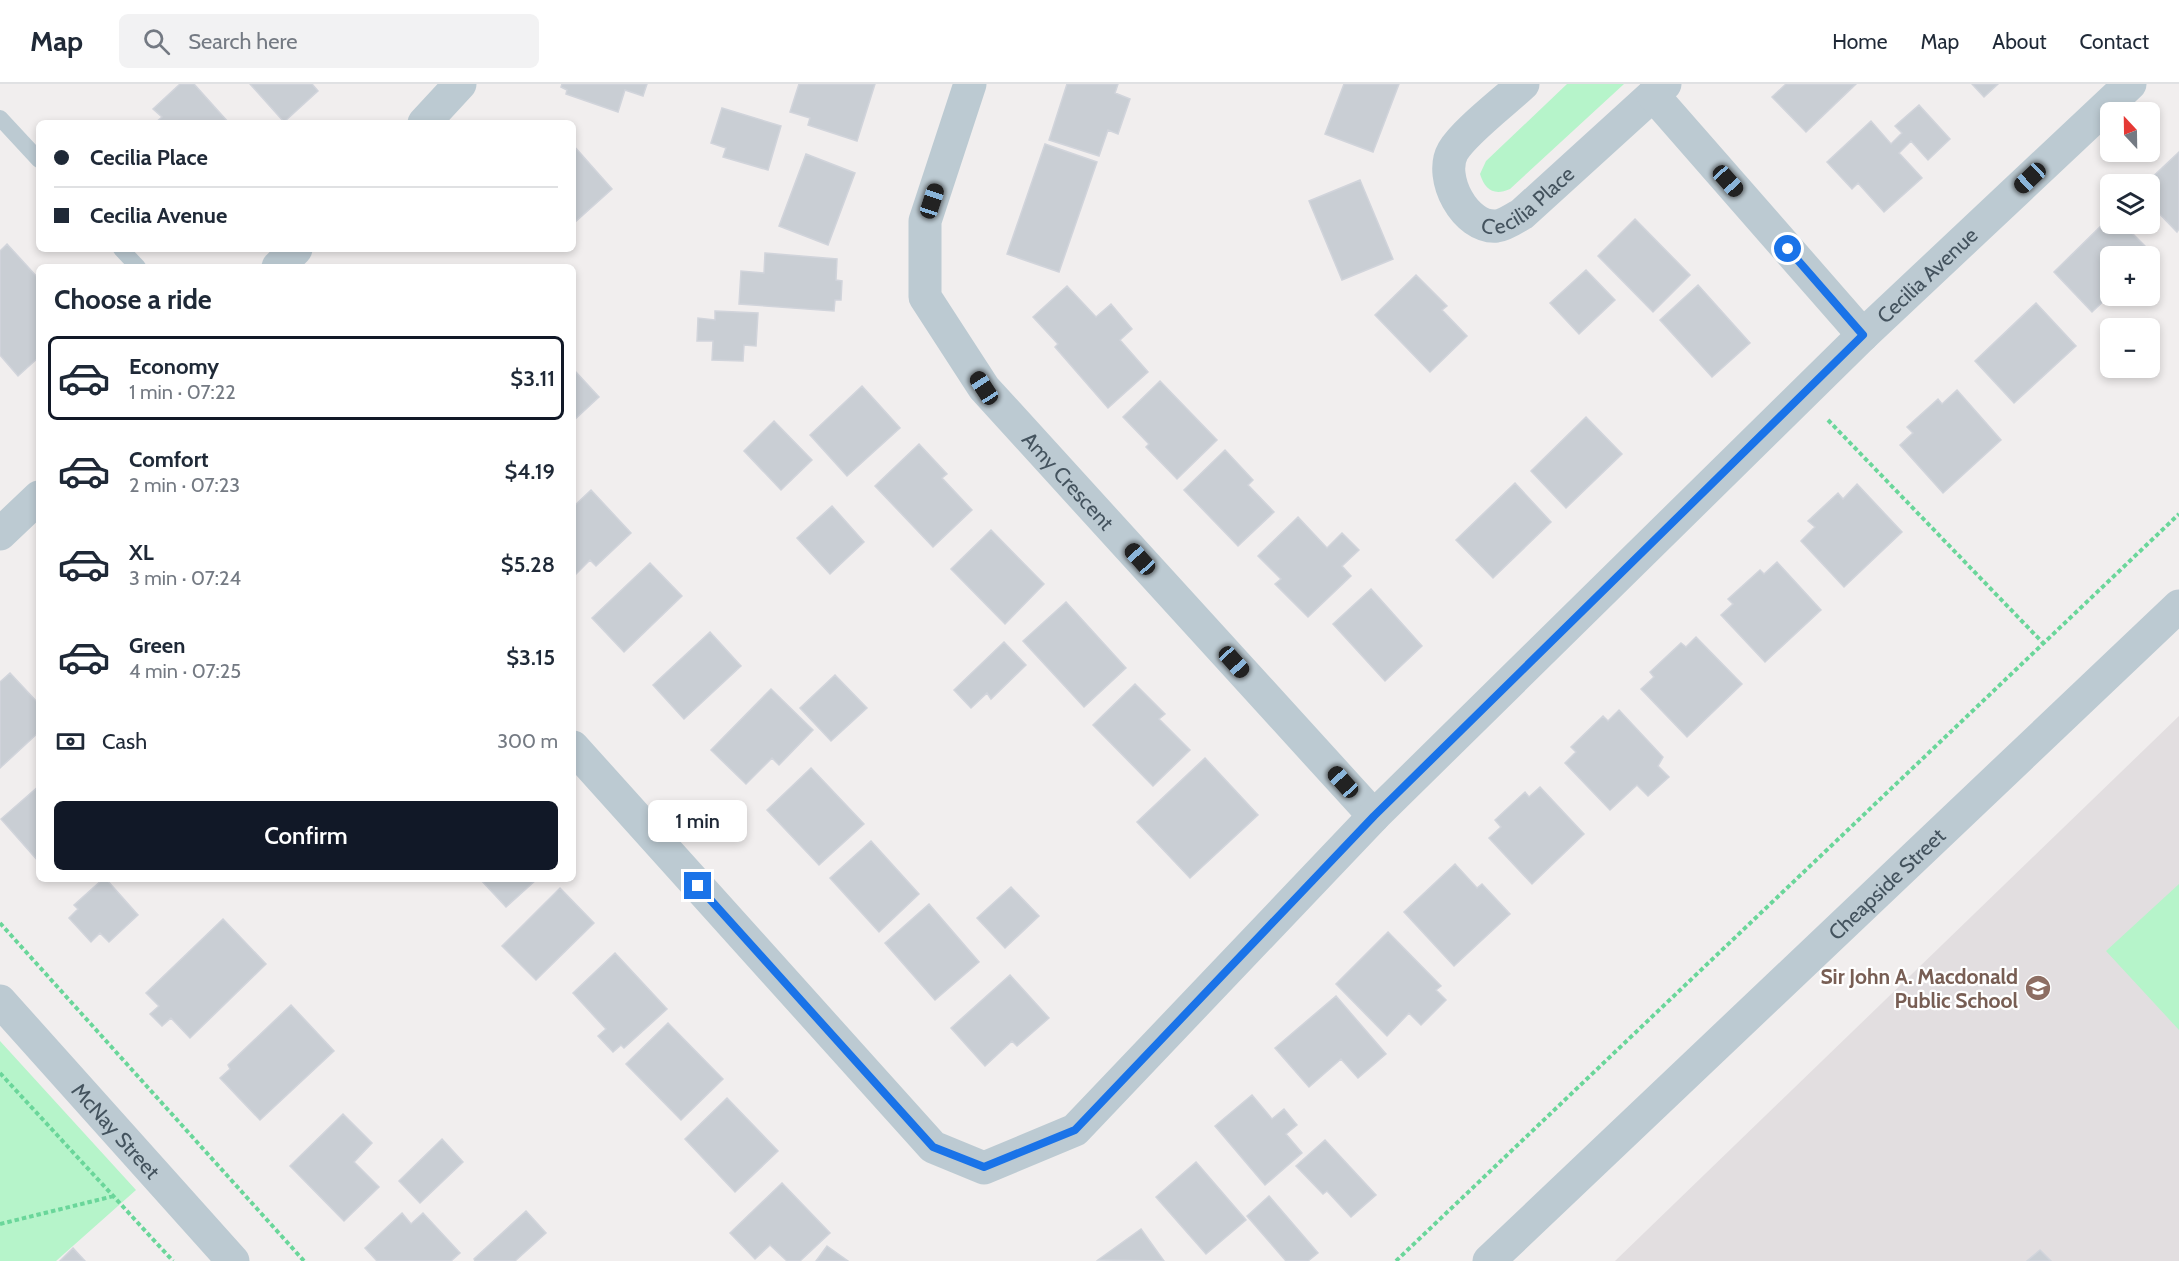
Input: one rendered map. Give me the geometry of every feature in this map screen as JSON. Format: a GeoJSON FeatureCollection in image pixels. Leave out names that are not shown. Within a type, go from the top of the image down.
{"type":"FeatureCollection","features":[{"type":"Feature","properties":{"kind":"street"},"geometry":{"type":"LineString","coordinates":[[427,120],[460,84]]}},
{"type":"Feature","properties":{"kind":"street","name":"Amy Crescent"},"geometry":{"type":"LineString","coordinates":[[970,84],[925,221],[925,297],[984,388],[1374,816]]}},
{"type":"Feature","properties":{"kind":"street","name":"Cecilia Place"},"geometry":{"type":"LineString","coordinates":[[1523,84],[1454,149],[1447,164],[1447,175],[1454,195],[1469,213],[1483,223],[1498,226],[1522,214],[1659,90],[1863,335]]}},
{"type":"Feature","properties":{"kind":"street","name":"Cecilia Avenue"},"geometry":{"type":"LineString","coordinates":[[576,750],[933,1147],[984,1167],[1075,1130],[1374,816],[1863,335],[2130,84]]}},
{"type":"Feature","properties":{"kind":"street"},"geometry":{"type":"LineString","coordinates":[[281,264],[293,252]]}},
{"type":"Feature","properties":{"kind":"street"},"geometry":{"type":"LineString","coordinates":[[0,534],[36,500]]}},
{"type":"Feature","properties":{"kind":"street","name":"Cheapside Street"},"geometry":{"type":"LineString","coordinates":[[1489,1261],[2179,606]]}},
{"type":"Feature","properties":{"kind":"street","name":"McNay Street"},"geometry":{"type":"LineString","coordinates":[[0,1001],[232,1261]]}},
{"type":"Feature","properties":{"kind":"lane"},"geometry":{"type":"LineString","coordinates":[[0,118],[36,157]]}},
{"type":"Feature","properties":{"kind":"lane"},"geometry":{"type":"LineString","coordinates":[[124,252],[135,264]]}},
{"type":"Feature","properties":{"kind":"path"},"geometry":{"type":"LineString","coordinates":[[1824,415],[2043,643]]}},
{"type":"Feature","properties":{"kind":"path"},"geometry":{"type":"LineString","coordinates":[[1396,1261],[2179,514]]}},
{"type":"Feature","properties":{"kind":"path"},"geometry":{"type":"LineString","coordinates":[[0,923],[304,1261]]}},
{"type":"Feature","properties":{"kind":"path"},"geometry":{"type":"LineString","coordinates":[[0,1073],[173,1261]]}},
{"type":"Feature","properties":{"kind":"path"},"geometry":{"type":"LineString","coordinates":[[0,1224],[114,1196]]}},
{"type":"Feature","properties":{"kind":"shaded area","name":"Sir John A. Macdonald Public School"},"geometry":{"type":"Polygon","coordinates":[[[2179,716],[2179,1261],[1615,1261],[2179,716]]]}},
{"type":"Feature","properties":{"kind":"green space"},"geometry":{"type":"Polygon","coordinates":[[[1567,84],[1624,84],[1510,189],[1495,192],[1487,188],[1480,174],[1486,161],[1567,84]]]}},
{"type":"Feature","properties":{"kind":"green space"},"geometry":{"type":"Polygon","coordinates":[[[2179,884],[2179,1030],[2106,951],[2179,884]]]}},
{"type":"Feature","properties":{"kind":"green space"},"geometry":{"type":"Polygon","coordinates":[[[0,1041],[136,1190],[56,1261],[0,1261],[0,1041]]]}},
{"type":"Feature","properties":{"kind":"building"},"geometry":{"type":"Polygon","coordinates":[[[180,84],[194,84],[226,120],[158,120],[162,117],[153,109],[180,84]]]}},
{"type":"Feature","properties":{"kind":"building"},"geometry":{"type":"Polygon","coordinates":[[[250,84],[312,84],[318,91],[286,120],[282,120],[250,84]]]}},
{"type":"Feature","properties":{"kind":"building"},"geometry":{"type":"Polygon","coordinates":[[[562,84],[647,84],[643,96],[625,90],[618,112],[566,94],[567,90],[561,87],[562,84]]]}},
{"type":"Feature","properties":{"kind":"building"},"geometry":{"type":"Polygon","coordinates":[[[799,84],[875,84],[857,141],[808,125],[810,118],[790,112],[799,84]]]}},
{"type":"Feature","properties":{"kind":"building"},"geometry":{"type":"Polygon","coordinates":[[[1067,84],[1118,84],[1115,93],[1130,99],[1118,134],[1108,130],[1099,156],[1049,140],[1067,84]]]}},
{"type":"Feature","properties":{"kind":"building"},"geometry":{"type":"Polygon","coordinates":[[[1344,84],[1399,84],[1373,152],[1325,134],[1344,84]]]}},
{"type":"Feature","properties":{"kind":"building"},"geometry":{"type":"Polygon","coordinates":[[[1786,84],[1856,84],[1806,132],[1772,97],[1786,84]]]}},
{"type":"Feature","properties":{"kind":"building"},"geometry":{"type":"Polygon","coordinates":[[[1972,84],[1998,84],[1984,97],[1972,84]]]}},
{"type":"Feature","properties":{"kind":"building"},"geometry":{"type":"Polygon","coordinates":[[[1919,105],[1950,139],[1928,160],[1911,141],[1899,153],[1922,178],[1884,212],[1858,183],[1852,189],[1827,162],[1871,121],[1891,144],[1902,133],[1895,126],[1919,105]]]}},
{"type":"Feature","properties":{"kind":"building"},"geometry":{"type":"Polygon","coordinates":[[[722,108],[781,126],[768,170],[723,157],[726,148],[711,143],[722,108]]]}},
{"type":"Feature","properties":{"kind":"building"},"geometry":{"type":"Polygon","coordinates":[[[1045,144],[1097,162],[1059,272],[1007,254],[1045,144]]]}},
{"type":"Feature","properties":{"kind":"building"},"geometry":{"type":"Polygon","coordinates":[[[576,148],[612,189],[576,221],[576,148]]]}},
{"type":"Feature","properties":{"kind":"building"},"geometry":{"type":"Polygon","coordinates":[[[2179,152],[2179,229],[2177,232],[2160,214],[2160,174],[2156,174],[2179,152]]]}},
{"type":"Feature","properties":{"kind":"building"},"geometry":{"type":"Polygon","coordinates":[[[806,154],[855,173],[828,245],[779,226],[806,154]]]}},
{"type":"Feature","properties":{"kind":"building"},"geometry":{"type":"Polygon","coordinates":[[[1360,180],[1393,259],[1342,280],[1309,201],[1360,180]]]}},
{"type":"Feature","properties":{"kind":"building"},"geometry":{"type":"Polygon","coordinates":[[[1635,219],[1690,275],[1653,312],[1598,256],[1635,219]]]}},
{"type":"Feature","properties":{"kind":"building"},"geometry":{"type":"Polygon","coordinates":[[[2100,227],[2100,234],[2133,234],[2145,246],[2100,246],[2100,304],[2092,312],[2054,272],[2100,227]]]}},
{"type":"Feature","properties":{"kind":"building"},"geometry":{"type":"Polygon","coordinates":[[[7,244],[36,276],[36,360],[18,376],[0,355],[0,251],[7,244]]]}},
{"type":"Feature","properties":{"kind":"building"},"geometry":{"type":"Polygon","coordinates":[[[765,253],[837,259],[836,280],[842,281],[841,300],[835,300],[834,311],[739,304],[741,271],[764,273],[765,253]]]}},
{"type":"Feature","properties":{"kind":"building"},"geometry":{"type":"Polygon","coordinates":[[[1586,270],[1615,300],[1579,334],[1550,303],[1586,270]]]}},
{"type":"Feature","properties":{"kind":"building"},"geometry":{"type":"Polygon","coordinates":[[[1416,275],[1447,306],[1442,310],[1467,336],[1430,372],[1375,315],[1416,275]]]}},
{"type":"Feature","properties":{"kind":"building"},"geometry":{"type":"Polygon","coordinates":[[[1698,285],[1750,343],[1712,377],[1660,320],[1698,285]]]}},
{"type":"Feature","properties":{"kind":"building"},"geometry":{"type":"Polygon","coordinates":[[[1067,286],[1096,317],[1111,304],[1132,329],[1120,340],[1148,372],[1108,408],[1055,347],[1058,344],[1033,317],[1067,286]]]}},
{"type":"Feature","properties":{"kind":"building"},"geometry":{"type":"Polygon","coordinates":[[[2036,303],[2076,346],[2014,403],[1975,361],[2036,303]]]}},
{"type":"Feature","properties":{"kind":"building"},"geometry":{"type":"Polygon","coordinates":[[[715,311],[758,313],[756,346],[744,345],[743,361],[712,360],[713,341],[697,341],[698,318],[715,320],[715,311]]]}},
{"type":"Feature","properties":{"kind":"building"},"geometry":{"type":"Polygon","coordinates":[[[576,372],[599,397],[576,418],[576,372]]]}},
{"type":"Feature","properties":{"kind":"building"},"geometry":{"type":"Polygon","coordinates":[[[1160,381],[1217,440],[1177,479],[1146,447],[1149,444],[1123,417],[1160,381]]]}},
{"type":"Feature","properties":{"kind":"building"},"geometry":{"type":"Polygon","coordinates":[[[862,386],[900,428],[847,476],[810,435],[862,386]]]}},
{"type":"Feature","properties":{"kind":"building"},"geometry":{"type":"Polygon","coordinates":[[[1957,390],[2001,440],[1943,493],[1900,445],[1913,433],[1907,427],[1938,399],[1942,404],[1957,390]]]}},
{"type":"Feature","properties":{"kind":"building"},"geometry":{"type":"Polygon","coordinates":[[[1586,417],[1622,454],[1566,508],[1531,471],[1586,417]]]}},
{"type":"Feature","properties":{"kind":"building"},"geometry":{"type":"Polygon","coordinates":[[[774,421],[812,460],[781,490],[744,451],[774,421]]]}},
{"type":"Feature","properties":{"kind":"building"},"geometry":{"type":"Polygon","coordinates":[[[919,444],[947,474],[942,478],[972,510],[933,547],[875,486],[919,444]]]}},
{"type":"Feature","properties":{"kind":"building"},"geometry":{"type":"Polygon","coordinates":[[[1225,450],[1253,480],[1248,485],[1274,512],[1238,546],[1184,490],[1225,450]]]}},
{"type":"Feature","properties":{"kind":"building"},"geometry":{"type":"Polygon","coordinates":[[[1515,483],[1551,522],[1493,578],[1456,540],[1515,483]]]}},
{"type":"Feature","properties":{"kind":"building"},"geometry":{"type":"Polygon","coordinates":[[[1857,484],[1902,532],[1844,587],[1801,541],[1815,527],[1808,521],[1838,493],[1843,499],[1857,484]]]}},
{"type":"Feature","properties":{"kind":"building"},"geometry":{"type":"Polygon","coordinates":[[[591,490],[631,533],[596,566],[590,560],[576,574],[576,504],[591,490]]]}},
{"type":"Feature","properties":{"kind":"building"},"geometry":{"type":"Polygon","coordinates":[[[832,506],[864,542],[830,574],[797,538],[832,506]]]}},
{"type":"Feature","properties":{"kind":"building"},"geometry":{"type":"Polygon","coordinates":[[[1298,517],[1327,548],[1342,533],[1359,550],[1342,566],[1351,576],[1308,617],[1275,584],[1281,579],[1258,556],[1298,517]]]}},
{"type":"Feature","properties":{"kind":"building"},"geometry":{"type":"Polygon","coordinates":[[[991,530],[1044,584],[1005,624],[951,569],[991,530]]]}},
{"type":"Feature","properties":{"kind":"building"},"geometry":{"type":"Polygon","coordinates":[[[1777,562],[1821,610],[1765,662],[1721,615],[1733,604],[1728,599],[1760,570],[1764,574],[1777,562]]]}},
{"type":"Feature","properties":{"kind":"building"},"geometry":{"type":"Polygon","coordinates":[[[650,563],[682,596],[624,652],[592,618],[650,563]]]}},
{"type":"Feature","properties":{"kind":"building"},"geometry":{"type":"Polygon","coordinates":[[[1371,589],[1422,646],[1385,681],[1333,624],[1371,589]]]}},
{"type":"Feature","properties":{"kind":"building"},"geometry":{"type":"Polygon","coordinates":[[[1066,602],[1126,668],[1084,707],[1023,641],[1066,602]]]}},
{"type":"Feature","properties":{"kind":"building"},"geometry":{"type":"Polygon","coordinates":[[[710,632],[741,666],[684,719],[653,685],[710,632]]]}},
{"type":"Feature","properties":{"kind":"building"},"geometry":{"type":"Polygon","coordinates":[[[1696,637],[1742,684],[1687,737],[1641,689],[1654,677],[1650,672],[1681,643],[1686,647],[1696,637]]]}},
{"type":"Feature","properties":{"kind":"building"},"geometry":{"type":"Polygon","coordinates":[[[1004,642],[1026,665],[991,699],[987,693],[971,708],[954,690],[1004,642]]]}},
{"type":"Feature","properties":{"kind":"building"},"geometry":{"type":"Polygon","coordinates":[[[10,673],[36,701],[36,735],[0,768],[0,682],[10,673]]]}},
{"type":"Feature","properties":{"kind":"building"},"geometry":{"type":"Polygon","coordinates":[[[835,675],[867,708],[831,741],[800,708],[835,675]]]}},
{"type":"Feature","properties":{"kind":"building"},"geometry":{"type":"Polygon","coordinates":[[[1135,684],[1165,714],[1159,719],[1190,750],[1153,786],[1093,725],[1135,684]]]}},
{"type":"Feature","properties":{"kind":"building"},"geometry":{"type":"Polygon","coordinates":[[[771,689],[813,730],[779,765],[772,758],[746,784],[711,750],[771,689]]]}},
{"type":"Feature","properties":{"kind":"building"},"geometry":{"type":"Polygon","coordinates":[[[1619,710],[1663,757],[1658,766],[1669,777],[1648,796],[1637,785],[1610,810],[1565,763],[1576,752],[1571,747],[1603,716],[1608,721],[1619,710]]]}},
{"type":"Feature","properties":{"kind":"building"},"geometry":{"type":"Polygon","coordinates":[[[1205,758],[1258,815],[1190,878],[1137,822],[1205,758]]]}},
{"type":"Feature","properties":{"kind":"building"},"geometry":{"type":"Polygon","coordinates":[[[811,768],[864,824],[819,865],[767,810],[811,768]]]}},
{"type":"Feature","properties":{"kind":"building"},"geometry":{"type":"Polygon","coordinates":[[[1540,787],[1584,834],[1532,884],[1489,838],[1501,827],[1495,820],[1525,792],[1529,797],[1540,787]]]}},
{"type":"Feature","properties":{"kind":"building"},"geometry":{"type":"Polygon","coordinates":[[[36,789],[36,859],[1,819],[36,789]]]}},
{"type":"Feature","properties":{"kind":"building"},"geometry":{"type":"Polygon","coordinates":[[[871,841],[919,894],[879,932],[830,878],[871,841]]]}},
{"type":"Feature","properties":{"kind":"building"},"geometry":{"type":"Polygon","coordinates":[[[1455,864],[1477,888],[1482,884],[1510,914],[1454,966],[1404,912],[1455,864]]]}},
{"type":"Feature","properties":{"kind":"building"},"geometry":{"type":"Polygon","coordinates":[[[100,882],[109,882],[138,915],[109,942],[100,933],[91,942],[69,918],[78,909],[74,905],[100,882]]]}},
{"type":"Feature","properties":{"kind":"building"},"geometry":{"type":"Polygon","coordinates":[[[483,882],[534,882],[506,907],[483,882]]]}},
{"type":"Feature","properties":{"kind":"building"},"geometry":{"type":"Polygon","coordinates":[[[1011,887],[1039,916],[1005,948],[977,918],[1011,887]]]}},
{"type":"Feature","properties":{"kind":"building"},"geometry":{"type":"Polygon","coordinates":[[[560,888],[594,923],[536,980],[502,946],[560,888]]]}},
{"type":"Feature","properties":{"kind":"building"},"geometry":{"type":"Polygon","coordinates":[[[929,904],[979,962],[935,1000],[885,943],[929,904]]]}},
{"type":"Feature","properties":{"kind":"building"},"geometry":{"type":"Polygon","coordinates":[[[223,919],[266,964],[190,1038],[171,1018],[162,1026],[150,1014],[159,1006],[146,993],[223,919]]]}},
{"type":"Feature","properties":{"kind":"building"},"geometry":{"type":"Polygon","coordinates":[[[1388,932],[1441,986],[1436,990],[1446,1000],[1421,1025],[1409,1013],[1387,1036],[1336,984],[1388,932]]]}},
{"type":"Feature","properties":{"kind":"building"},"geometry":{"type":"Polygon","coordinates":[[[615,953],[667,1009],[624,1048],[621,1045],[613,1052],[598,1036],[606,1029],[573,993],[615,953]]]}},
{"type":"Feature","properties":{"kind":"building"},"geometry":{"type":"Polygon","coordinates":[[[1010,975],[1049,1018],[1017,1046],[1012,1041],[985,1066],[951,1028],[1010,975]]]}},
{"type":"Feature","properties":{"kind":"building"},"geometry":{"type":"Polygon","coordinates":[[[1336,996],[1386,1054],[1358,1078],[1341,1059],[1309,1087],[1275,1048],[1336,996]]]}},
{"type":"Feature","properties":{"kind":"building"},"geometry":{"type":"Polygon","coordinates":[[[291,1005],[334,1051],[260,1120],[220,1078],[230,1069],[228,1065],[291,1005]]]}},
{"type":"Feature","properties":{"kind":"building"},"geometry":{"type":"Polygon","coordinates":[[[668,1023],[723,1079],[681,1120],[626,1064],[668,1023]]]}},
{"type":"Feature","properties":{"kind":"building"},"geometry":{"type":"Polygon","coordinates":[[[1252,1095],[1272,1119],[1284,1109],[1297,1125],[1286,1134],[1302,1153],[1265,1185],[1215,1126],[1252,1095]]]}},
{"type":"Feature","properties":{"kind":"building"},"geometry":{"type":"Polygon","coordinates":[[[727,1098],[778,1151],[735,1192],[685,1139],[727,1098]]]}},
{"type":"Feature","properties":{"kind":"building"},"geometry":{"type":"Polygon","coordinates":[[[343,1114],[372,1143],[354,1162],[379,1187],[344,1221],[290,1166],[343,1114]]]}},
{"type":"Feature","properties":{"kind":"building"},"geometry":{"type":"Polygon","coordinates":[[[442,1139],[463,1162],[420,1203],[399,1181],[442,1139]]]}},
{"type":"Feature","properties":{"kind":"building"},"geometry":{"type":"Polygon","coordinates":[[[1325,1140],[1376,1195],[1351,1217],[1327,1191],[1323,1194],[1296,1166],[1325,1140]]]}},
{"type":"Feature","properties":{"kind":"building"},"geometry":{"type":"Polygon","coordinates":[[[1196,1162],[1246,1220],[1206,1254],[1156,1197],[1196,1162]]]}},
{"type":"Feature","properties":{"kind":"building"},"geometry":{"type":"Polygon","coordinates":[[[782,1183],[830,1233],[800,1261],[787,1261],[770,1245],[755,1259],[730,1233],[782,1183]]]}},
{"type":"Feature","properties":{"kind":"building"},"geometry":{"type":"Polygon","coordinates":[[[1269,1196],[1318,1253],[1308,1261],[1286,1261],[1247,1216],[1269,1196]]]}},
{"type":"Feature","properties":{"kind":"building"},"geometry":{"type":"Polygon","coordinates":[[[526,1211],[546,1233],[515,1261],[475,1261],[474,1259],[526,1211]]]}},
{"type":"Feature","properties":{"kind":"building"},"geometry":{"type":"Polygon","coordinates":[[[402,1213],[411,1224],[423,1213],[460,1253],[451,1261],[377,1261],[365,1248],[402,1213]]]}},
{"type":"Feature","properties":{"kind":"building"},"geometry":{"type":"Polygon","coordinates":[[[1141,1229],[1164,1261],[1098,1260],[1141,1229]]]}},
{"type":"Feature","properties":{"kind":"building"},"geometry":{"type":"Polygon","coordinates":[[[827,1246],[848,1261],[816,1261],[827,1246]]]}},
{"type":"Feature","properties":{"kind":"building"},"geometry":{"type":"Polygon","coordinates":[[[73,1248],[85,1261],[60,1261],[73,1248]]]}},
{"type":"Feature","properties":{"kind":"building"},"geometry":{"type":"Polygon","coordinates":[[[2040,1250],[2051,1261],[2027,1261],[2040,1250]]]}},
{"type":"Feature","properties":{"kind":"place","name":"Sir John A. Macdonald Public School"},"geometry":{"type":"Point","coordinates":[2038,988]}},
{"type":"Feature","properties":{"kind":"route"},"geometry":{"type":"LineString","coordinates":[[698,886],[933,1147],[984,1167],[1075,1130],[1374,816],[1863,335],[1788,249]]}}]}
